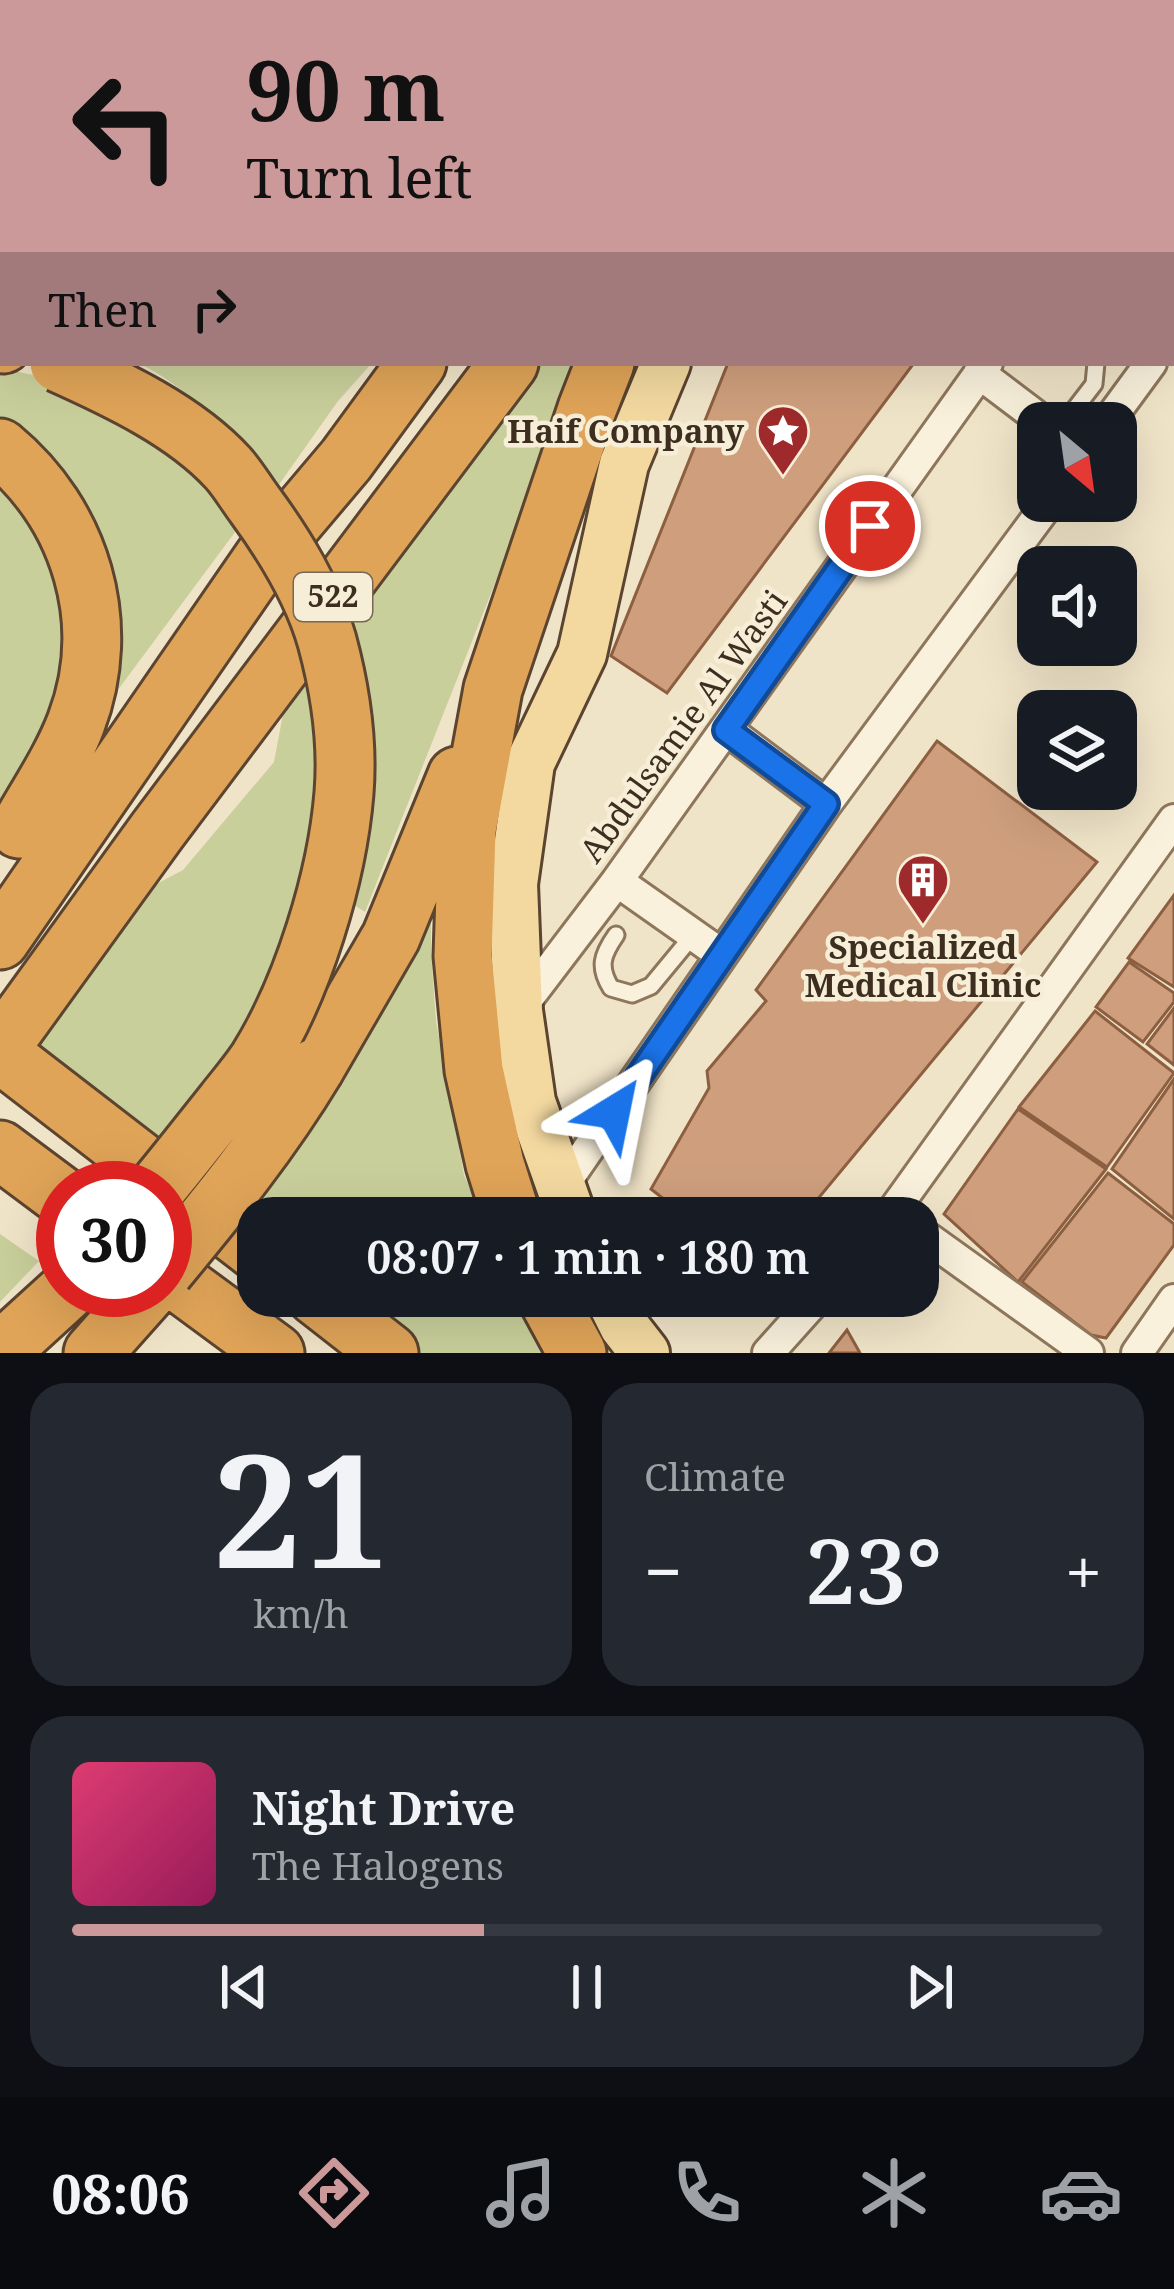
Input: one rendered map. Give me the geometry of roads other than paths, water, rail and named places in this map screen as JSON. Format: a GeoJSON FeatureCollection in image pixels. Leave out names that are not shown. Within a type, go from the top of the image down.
{"type":"FeatureCollection","features":[{"type":"Feature","properties":{"kind":"highway"},"geometry":{"type":"LineString","coordinates":[[66,366],[172,422],[228,467],[305,584],[326,638],[338,695],[344,795],[326,897],[308,952],[257,1061],[178,1161]]}},
{"type":"Feature","properties":{"kind":"highway","name":"522"},"geometry":{"type":"LineString","coordinates":[[0,940],[265,557],[346,460],[415,366]]}},
{"type":"Feature","properties":{"kind":"highway","name":"522"},"geometry":{"type":"LineString","coordinates":[[0,1050],[157,830],[507,366]]}},
{"type":"Feature","properties":{"kind":"highway"},"geometry":{"type":"LineString","coordinates":[[192,1237],[268,1142],[391,937],[493,689],[604,366]]}},
{"type":"Feature","properties":{"kind":"highway"},"geometry":{"type":"LineString","coordinates":[[0,448],[41,488],[67,529],[87,585],[93,633],[88,681],[74,728],[9,842]]}},
{"type":"Feature","properties":{"kind":"highway"},"geometry":{"type":"LineString","coordinates":[[9,842],[265,557]]}},
{"type":"Feature","properties":{"kind":"highway"},"geometry":{"type":"LineString","coordinates":[[493,689],[467,830],[463,956],[474,1070],[495,1164],[534,1197]]}},
{"type":"Feature","properties":{"kind":"highway"},"geometry":{"type":"LineString","coordinates":[[0,1050],[237,1236]]}},
{"type":"Feature","properties":{"kind":"highway"},"geometry":{"type":"LineString","coordinates":[[0,1150],[36,1177]]}},
{"type":"Feature","properties":{"kind":"highway"},"geometry":{"type":"LineString","coordinates":[[192,1291],[275,1353]]}},
{"type":"Feature","properties":{"kind":"highway"},"geometry":{"type":"LineString","coordinates":[[0,1352],[38,1317]]}},
{"type":"Feature","properties":{"kind":"highway"},"geometry":{"type":"LineString","coordinates":[[93,1353],[124,1317]]}},
{"type":"Feature","properties":{"kind":"highway"},"geometry":{"type":"LineString","coordinates":[[343,1317],[389,1353]]}},
{"type":"Feature","properties":{"kind":"highway"},"geometry":{"type":"LineString","coordinates":[[557,1317],[577,1353]]}},
{"type":"Feature","properties":{"kind":"main road"},"geometry":{"type":"LineString","coordinates":[[546,1197],[518,1012],[513,884],[530,763],[582,654],[624,464],[665,366]]}},
{"type":"Feature","properties":{"kind":"main road"},"geometry":{"type":"LineString","coordinates":[[620,1317],[645,1353]]}},
{"type":"Feature","properties":{"kind":"street"},"geometry":{"type":"LineString","coordinates":[[1122,402],[1149,366]]}},
{"type":"Feature","properties":{"kind":"street","name":"Abdulsamie Al Wasti"},"geometry":{"type":"LineString","coordinates":[[518,1012],[983,368]]}},
{"type":"Feature","properties":{"kind":"street"},"geometry":{"type":"LineString","coordinates":[[983,368],[1021,402]]}},
{"type":"Feature","properties":{"kind":"street"},"geometry":{"type":"LineString","coordinates":[[556,1197],[826,804],[1034,522]]}},
{"type":"Feature","properties":{"kind":"street"},"geometry":{"type":"LineString","coordinates":[[726,730],[826,804]]}},
{"type":"Feature","properties":{"kind":"street"},"geometry":{"type":"LineString","coordinates":[[916,1197],[1174,820]]}},
{"type":"Feature","properties":{"kind":"street"},"geometry":{"type":"LineString","coordinates":[[617,881],[722,955]]}},
{"type":"Feature","properties":{"kind":"street"},"geometry":{"type":"LineString","coordinates":[[939,1248],[1088,1353]]}},
{"type":"Feature","properties":{"kind":"street"},"geometry":{"type":"LineString","coordinates":[[1137,1353],[1174,1300]]}},
{"type":"Feature","properties":{"kind":"street"},"geometry":{"type":"LineString","coordinates":[[768,1353],[800,1317]]}},
{"type":"Feature","properties":{"kind":"lane"},"geometry":{"type":"LineString","coordinates":[[1080,402],[1094,384],[1096,366]]}},
{"type":"Feature","properties":{"kind":"lane"},"geometry":{"type":"LineString","coordinates":[[616,935],[602,954],[603,975],[611,988],[632,994],[651,986],[694,934]]}},
{"type":"Feature","properties":{"kind":"place","name":"Haif Company"},"geometry":{"type":"Point","coordinates":[783,477]}},
{"type":"Feature","properties":{"kind":"place","name":"Specialized Medical Clinic"},"geometry":{"type":"Point","coordinates":[923,926]}}]}
